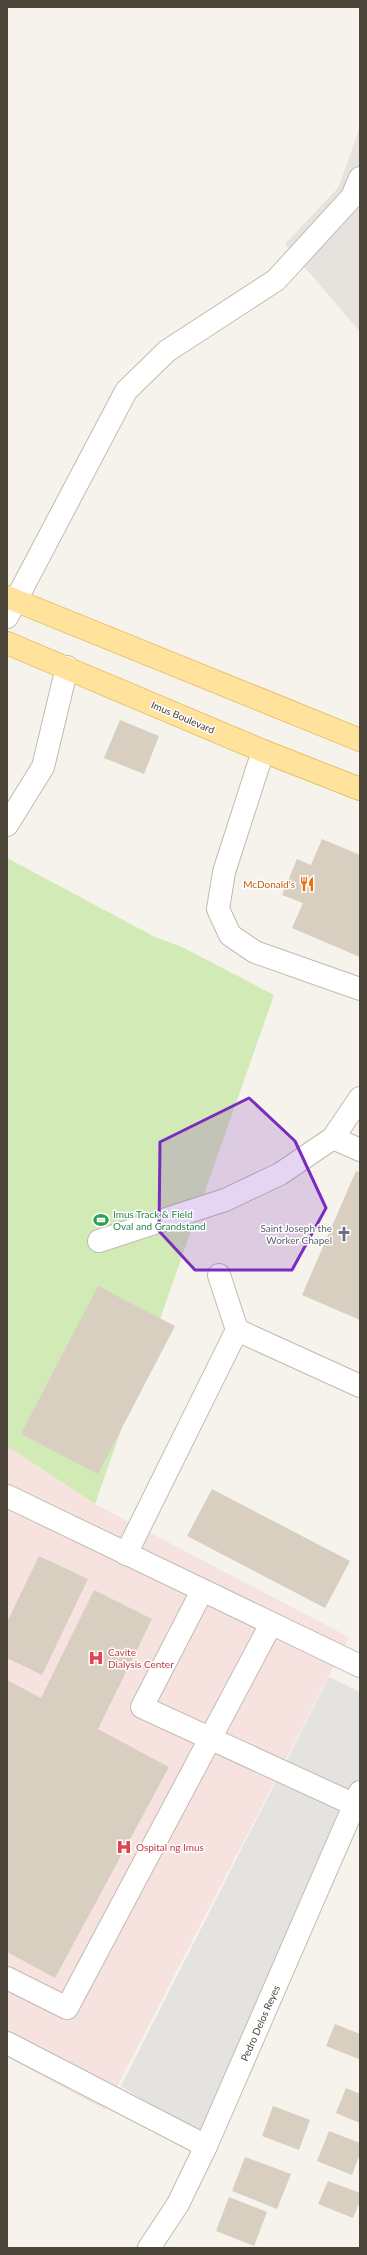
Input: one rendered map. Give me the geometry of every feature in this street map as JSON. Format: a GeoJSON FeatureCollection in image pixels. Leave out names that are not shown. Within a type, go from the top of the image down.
{"type":"FeatureCollection","features":[{"type":"Feature","properties":{"kind":"main road"},"geometry":{"type":"LineString","coordinates":[[10,605],[360,740]]}},
{"type":"Feature","properties":{"kind":"main road","name":"Imus Boulevard"},"geometry":{"type":"LineString","coordinates":[[7,643],[67,667],[263,751],[360,789]]}},
{"type":"Feature","properties":{"kind":"street"},"geometry":{"type":"LineString","coordinates":[[10,605],[126,391],[167,351],[276,280],[352,197],[360,178]]}},
{"type":"Feature","properties":{"kind":"street"},"geometry":{"type":"LineString","coordinates":[[7,825],[43,767],[67,667]]}},
{"type":"Feature","properties":{"kind":"street"},"geometry":{"type":"LineString","coordinates":[[263,751],[224,872],[218,909],[230,935],[255,952],[360,989]]}},
{"type":"Feature","properties":{"kind":"street"},"geometry":{"type":"LineString","coordinates":[[99,1241],[224,1200],[280,1174],[333,1138],[360,1098]]}},
{"type":"Feature","properties":{"kind":"street"},"geometry":{"type":"LineString","coordinates":[[333,1138],[360,1150]]}},
{"type":"Feature","properties":{"kind":"street"},"geometry":{"type":"LineString","coordinates":[[126,1554],[237,1330],[219,1275]]}},
{"type":"Feature","properties":{"kind":"street"},"geometry":{"type":"LineString","coordinates":[[237,1330],[360,1386]]}},
{"type":"Feature","properties":{"kind":"street"},"geometry":{"type":"LineString","coordinates":[[7,1496],[360,1666]]}},
{"type":"Feature","properties":{"kind":"street"},"geometry":{"type":"LineString","coordinates":[[202,1590],[142,1706],[210,1738],[357,1799]]}},
{"type":"Feature","properties":{"kind":"street"},"geometry":{"type":"LineString","coordinates":[[7,1978],[67,2008],[271,1624]]}},
{"type":"Feature","properties":{"kind":"street","name":"Pedro Delos Reyes"},"geometry":{"type":"LineString","coordinates":[[149,2248],[178,2204],[206,2146],[357,1799]]}},
{"type":"Feature","properties":{"kind":"street"},"geometry":{"type":"LineString","coordinates":[[7,2043],[206,2146]]}},
{"type":"Feature","properties":{"kind":"highlighted area"},"geometry":{"type":"Polygon","coordinates":[[[249,1098],[295,1141],[326,1208],[292,1270],[195,1270],[159,1231],[160,1142],[249,1098]]]}},
{"type":"Feature","properties":{"kind":"shaded area"},"geometry":{"type":"Polygon","coordinates":[[[360,127],[360,332],[285,244],[338,188],[360,127]]]}},
{"type":"Feature","properties":{"kind":"shaded area","name":"Ospital ng Imus"},"geometry":{"type":"Polygon","coordinates":[[[7,1446],[95,1504],[349,1637],[105,2110],[7,2057],[7,1446]]]}},
{"type":"Feature","properties":{"kind":"shaded area"},"geometry":{"type":"Polygon","coordinates":[[[329,1677],[360,1692],[360,1786],[200,2136],[121,2086],[329,1677]]]}},
{"type":"Feature","properties":{"kind":"green space","name":"Imus Track & Field Oval and Grandstand"},"geometry":{"type":"Polygon","coordinates":[[[7,858],[155,937],[182,947],[274,995],[95,1504],[7,1446],[7,858]]]}},
{"type":"Feature","properties":{"kind":"building"},"geometry":{"type":"Polygon","coordinates":[[[120,720],[159,736],[144,774],[104,758],[120,720]]]}},
{"type":"Feature","properties":{"kind":"building"},"geometry":{"type":"Polygon","coordinates":[[[322,839],[360,855],[360,957],[292,928],[303,903],[282,895],[297,859],[311,865],[322,839]]]}},
{"type":"Feature","properties":{"kind":"building","name":"Saint Joseph the Worker Chapel"},"geometry":{"type":"Polygon","coordinates":[[[356,1171],[360,1173],[360,1320],[302,1295],[356,1171]]]}},
{"type":"Feature","properties":{"kind":"building"},"geometry":{"type":"Polygon","coordinates":[[[98,1286],[175,1326],[98,1474],[21,1434],[98,1286]]]}},
{"type":"Feature","properties":{"kind":"building"},"geometry":{"type":"Polygon","coordinates":[[[212,1489],[350,1561],[325,1608],[187,1536],[212,1489]]]}},
{"type":"Feature","properties":{"kind":"building"},"geometry":{"type":"Polygon","coordinates":[[[39,1556],[88,1579],[42,1675],[7,1658],[7,1622],[39,1556]]]}},
{"type":"Feature","properties":{"kind":"building"},"geometry":{"type":"Polygon","coordinates":[[[94,1590],[152,1619],[98,1729],[169,1767],[55,1978],[7,1952],[7,1680],[41,1698],[94,1590]]]}},
{"type":"Feature","properties":{"kind":"building"},"geometry":{"type":"Polygon","coordinates":[[[335,2024],[360,2034],[359,2059],[326,2046],[335,2024]]]}},
{"type":"Feature","properties":{"kind":"building"},"geometry":{"type":"Polygon","coordinates":[[[346,2088],[360,2094],[360,2123],[336,2113],[346,2088]]]}},
{"type":"Feature","properties":{"kind":"building"},"geometry":{"type":"Polygon","coordinates":[[[273,2106],[310,2120],[299,2150],[262,2136],[273,2106]]]}},
{"type":"Feature","properties":{"kind":"building"},"geometry":{"type":"Polygon","coordinates":[[[329,2131],[360,2143],[360,2153],[352,2175],[317,2161],[329,2131]]]}},
{"type":"Feature","properties":{"kind":"building"},"geometry":{"type":"Polygon","coordinates":[[[245,2157],[291,2174],[277,2209],[232,2191],[245,2157]]]}},
{"type":"Feature","properties":{"kind":"building"},"geometry":{"type":"Polygon","coordinates":[[[328,2181],[360,2193],[360,2201],[353,2218],[318,2204],[328,2181]]]}},
{"type":"Feature","properties":{"kind":"building"},"geometry":{"type":"Polygon","coordinates":[[[229,2197],[267,2212],[254,2246],[216,2231],[229,2197]]]}},
{"type":"Feature","properties":{"kind":"place","name":"McDonald's"},"geometry":{"type":"Point","coordinates":[307,884]}},
{"type":"Feature","properties":{"kind":"place","name":"Imus Track & Field Oval and Grandstand"},"geometry":{"type":"Point","coordinates":[101,1220]}},
{"type":"Feature","properties":{"kind":"place","name":"Saint Joseph the Worker Chapel"},"geometry":{"type":"Point","coordinates":[344,1234]}},
{"type":"Feature","properties":{"kind":"place","name":"Cavite Dialysis Center"},"geometry":{"type":"Point","coordinates":[96,1658]}},
{"type":"Feature","properties":{"kind":"place","name":"Ospital ng Imus"},"geometry":{"type":"Point","coordinates":[124,1847]}}]}
